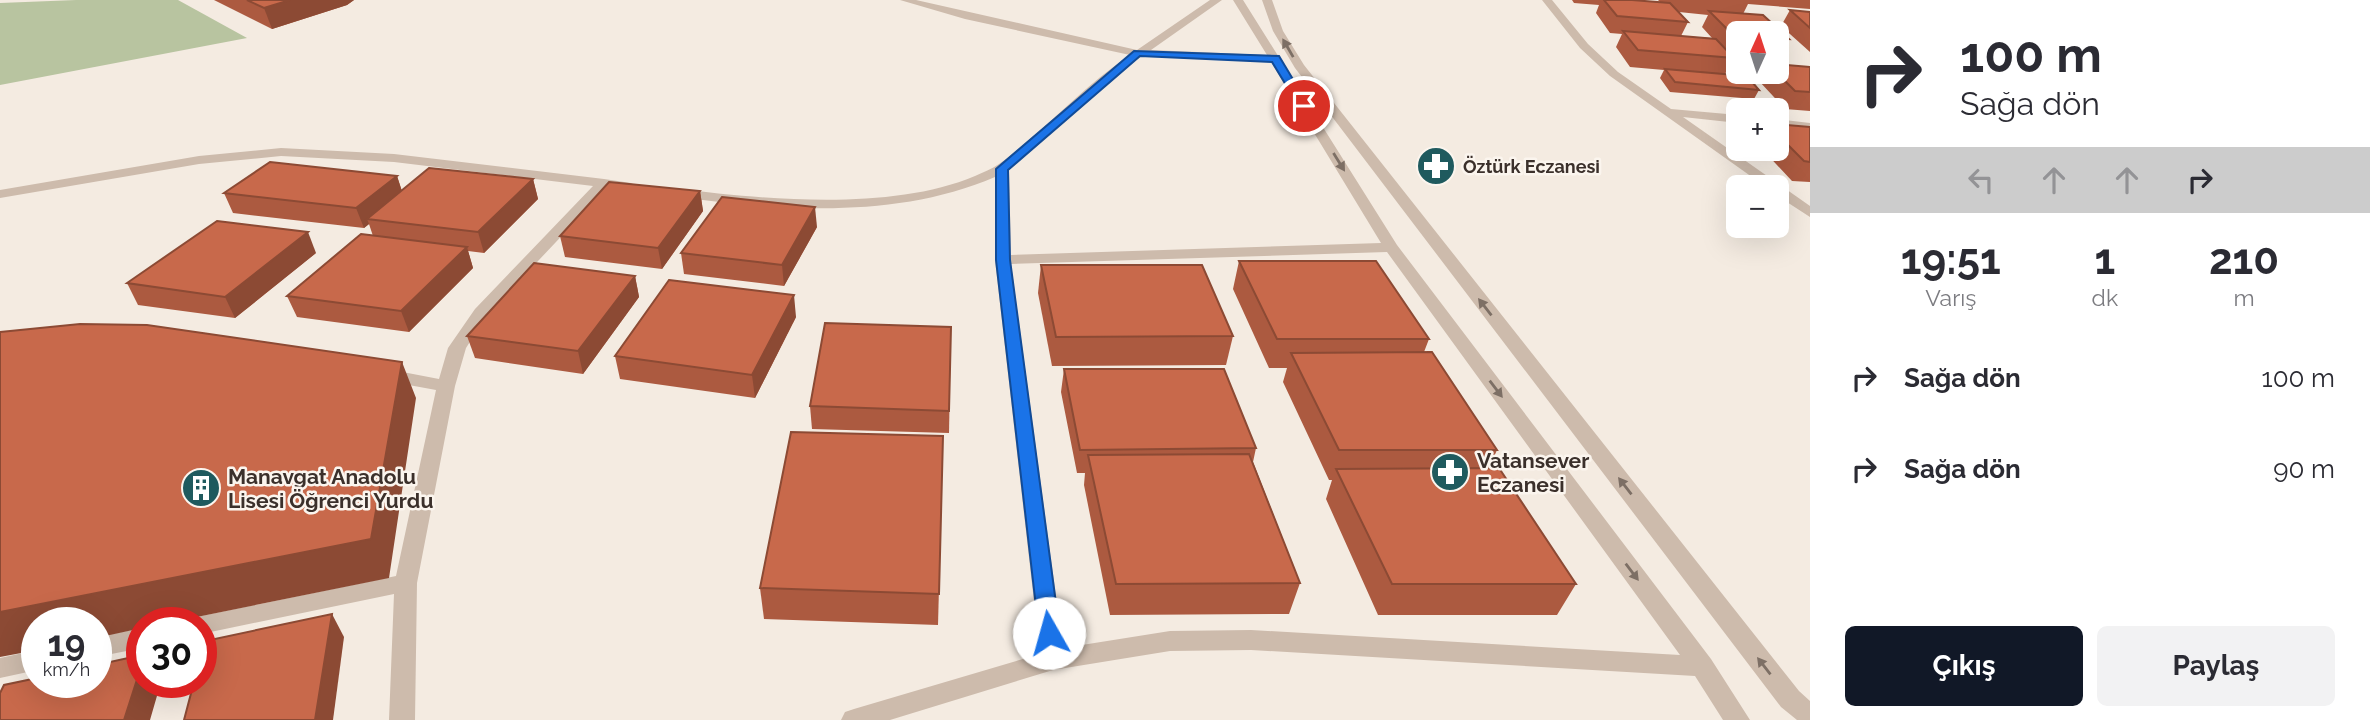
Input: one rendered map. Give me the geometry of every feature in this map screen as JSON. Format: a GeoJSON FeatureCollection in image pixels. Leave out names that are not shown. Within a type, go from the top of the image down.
{"type":"FeatureCollection","features":[{"type":"Feature","properties":{"kind":"street"},"geometry":{"type":"LineString","coordinates":[[905,0],[965,16],[1138,53],[1275,59]]}},
{"type":"Feature","properties":{"kind":"street"},"geometry":{"type":"LineString","coordinates":[[670,192],[749,202],[821,204],[921,197],[960,187],[1002,169],[1138,53],[1217,0]]}},
{"type":"Feature","properties":{"kind":"street"},"geometry":{"type":"LineString","coordinates":[[1238,0],[1391,247],[1702,666],[1737,720]]}},
{"type":"Feature","properties":{"kind":"street"},"geometry":{"type":"LineString","coordinates":[[1267,0],[1278,31],[1298,66],[1790,699],[1810,716]]}},
{"type":"Feature","properties":{"kind":"street"},"geometry":{"type":"LineString","coordinates":[[1548,0],[1584,46],[1614,74],[1758,175]]}},
{"type":"Feature","properties":{"kind":"street"},"geometry":{"type":"LineString","coordinates":[[1669,112],[1726,118]]}},
{"type":"Feature","properties":{"kind":"street"},"geometry":{"type":"LineString","coordinates":[[1789,125],[1810,127]]}},
{"type":"Feature","properties":{"kind":"street"},"geometry":{"type":"LineString","coordinates":[[0,194],[200,160],[281,152],[394,158],[644,188]]}},
{"type":"Feature","properties":{"kind":"street"},"geometry":{"type":"LineString","coordinates":[[1002,169],[1003,260],[1053,660]]}},
{"type":"Feature","properties":{"kind":"street"},"geometry":{"type":"LineString","coordinates":[[402,720],[406,583],[446,386],[457,348],[481,312],[604,183]]}},
{"type":"Feature","properties":{"kind":"street"},"geometry":{"type":"LineString","coordinates":[[1789,198],[1810,213]]}},
{"type":"Feature","properties":{"kind":"street"},"geometry":{"type":"LineString","coordinates":[[1003,260],[1391,247]]}},
{"type":"Feature","properties":{"kind":"street"},"geometry":{"type":"LineString","coordinates":[[373,372],[446,386]]}},
{"type":"Feature","properties":{"kind":"street"},"geometry":{"type":"LineString","coordinates":[[217,622],[406,583]]}},
{"type":"Feature","properties":{"kind":"street"},"geometry":{"type":"LineString","coordinates":[[855,720],[1053,660],[1170,640],[1251,640],[1702,666]]}},
{"type":"Feature","properties":{"kind":"street"},"geometry":{"type":"LineString","coordinates":[[0,667],[21,663]]}},
{"type":"Feature","properties":{"kind":"green space"},"geometry":{"type":"Polygon","coordinates":[[[178,0],[247,38],[0,85],[0,3],[178,0]]]}},
{"type":"Feature","properties":{"kind":"building"},"geometry":{"type":"Polygon","coordinates":[[[247,0],[290,0],[264,8],[247,0]]]}},
{"type":"Feature","properties":{"kind":"building"},"geometry":{"type":"Polygon","coordinates":[[[1604,0],[1670,3],[1688,22],[1617,16],[1604,0]]]}},
{"type":"Feature","properties":{"kind":"building"},"geometry":{"type":"Polygon","coordinates":[[[1790,10],[1810,12],[1810,28],[1790,10]]]}},
{"type":"Feature","properties":{"kind":"building"},"geometry":{"type":"Polygon","coordinates":[[[1709,11],[1763,15],[1770,21],[1726,21],[1726,28],[1709,11]]]}},
{"type":"Feature","properties":{"kind":"building"},"geometry":{"type":"Polygon","coordinates":[[[1623,31],[1716,39],[1726,50],[1726,57],[1638,50],[1623,31]]]}},
{"type":"Feature","properties":{"kind":"building"},"geometry":{"type":"Polygon","coordinates":[[[1789,65],[1810,67],[1810,92],[1795,91],[1788,84],[1789,65]]]}},
{"type":"Feature","properties":{"kind":"building"},"geometry":{"type":"Polygon","coordinates":[[[1665,69],[1726,74],[1726,84],[1754,84],[1759,90],[1675,82],[1665,69]]]}},
{"type":"Feature","properties":{"kind":"building"},"geometry":{"type":"Polygon","coordinates":[[[1789,125],[1810,127],[1810,162],[1804,161],[1789,146],[1789,125]]]}},
{"type":"Feature","properties":{"kind":"building"},"geometry":{"type":"Polygon","coordinates":[[[270,162],[397,176],[356,208],[224,193],[270,162]]]}},
{"type":"Feature","properties":{"kind":"building"},"geometry":{"type":"Polygon","coordinates":[[[429,168],[533,179],[478,232],[367,219],[429,168]]]}},
{"type":"Feature","properties":{"kind":"building"},"geometry":{"type":"Polygon","coordinates":[[[609,182],[700,191],[658,248],[560,236],[609,182]]]}},
{"type":"Feature","properties":{"kind":"building"},"geometry":{"type":"Polygon","coordinates":[[[722,197],[815,207],[782,265],[681,253],[722,197]]]}},
{"type":"Feature","properties":{"kind":"building"},"geometry":{"type":"Polygon","coordinates":[[[217,221],[308,232],[225,297],[127,283],[217,221]]]}},
{"type":"Feature","properties":{"kind":"building"},"geometry":{"type":"Polygon","coordinates":[[[361,234],[467,247],[401,311],[287,296],[361,234]]]}},
{"type":"Feature","properties":{"kind":"building"},"geometry":{"type":"Polygon","coordinates":[[[1239,261],[1376,261],[1429,339],[1277,339],[1239,261]]]}},
{"type":"Feature","properties":{"kind":"building"},"geometry":{"type":"Polygon","coordinates":[[[534,263],[635,276],[578,351],[467,336],[534,263]]]}},
{"type":"Feature","properties":{"kind":"building"},"geometry":{"type":"Polygon","coordinates":[[[1041,265],[1202,265],[1233,336],[1056,337],[1041,265]]]}},
{"type":"Feature","properties":{"kind":"building"},"geometry":{"type":"Polygon","coordinates":[[[669,280],[794,295],[752,375],[615,356],[669,280]]]}},
{"type":"Feature","properties":{"kind":"building"},"geometry":{"type":"Polygon","coordinates":[[[825,323],[951,327],[949,411],[810,406],[825,323]]]}},
{"type":"Feature","properties":{"kind":"building","name":"Manavgat Anadolu Lisesi Öğrenci Yurdu"},"geometry":{"type":"Polygon","coordinates":[[[80,324],[147,325],[402,362],[371,539],[0,612],[0,332],[80,324]]]}},
{"type":"Feature","properties":{"kind":"building"},"geometry":{"type":"Polygon","coordinates":[[[1432,352],[1497,450],[1339,450],[1291,353],[1432,352]]]}},
{"type":"Feature","properties":{"kind":"building"},"geometry":{"type":"Polygon","coordinates":[[[1064,369],[1224,369],[1256,448],[1080,450],[1064,369]]]}},
{"type":"Feature","properties":{"kind":"building"},"geometry":{"type":"Polygon","coordinates":[[[791,432],[943,436],[939,594],[760,588],[791,432]]]}},
{"type":"Feature","properties":{"kind":"building"},"geometry":{"type":"Polygon","coordinates":[[[1249,454],[1300,583],[1116,584],[1088,455],[1249,454]]]}},
{"type":"Feature","properties":{"kind":"building"},"geometry":{"type":"Polygon","coordinates":[[[1499,468],[1576,584],[1392,584],[1336,469],[1499,468]]]}},
{"type":"Feature","properties":{"kind":"building"},"geometry":{"type":"Polygon","coordinates":[[[332,614],[315,720],[184,720],[190,698],[217,698],[217,638],[332,614]]]}},
{"type":"Feature","properties":{"kind":"building"},"geometry":{"type":"Polygon","coordinates":[[[126,658],[126,698],[131,698],[124,720],[0,720],[0,693],[4,685],[21,681],[21,698],[112,698],[112,662],[126,658]]]}},
{"type":"Feature","properties":{"kind":"place","name":"Öztürk Eczanesi"},"geometry":{"type":"Point","coordinates":[1436,166]}},
{"type":"Feature","properties":{"kind":"place","name":"Vatansever Eczanesi"},"geometry":{"type":"Point","coordinates":[1450,472]}},
{"type":"Feature","properties":{"kind":"place","name":"Manavgat Anadolu Lisesi Öğrenci Yurdu"},"geometry":{"type":"Point","coordinates":[201,488]}},
{"type":"Feature","properties":{"kind":"route"},"geometry":{"type":"LineString","coordinates":[[1049,633],[1003,260],[1002,169],[1138,53],[1275,59],[1304,106]]}}]}
